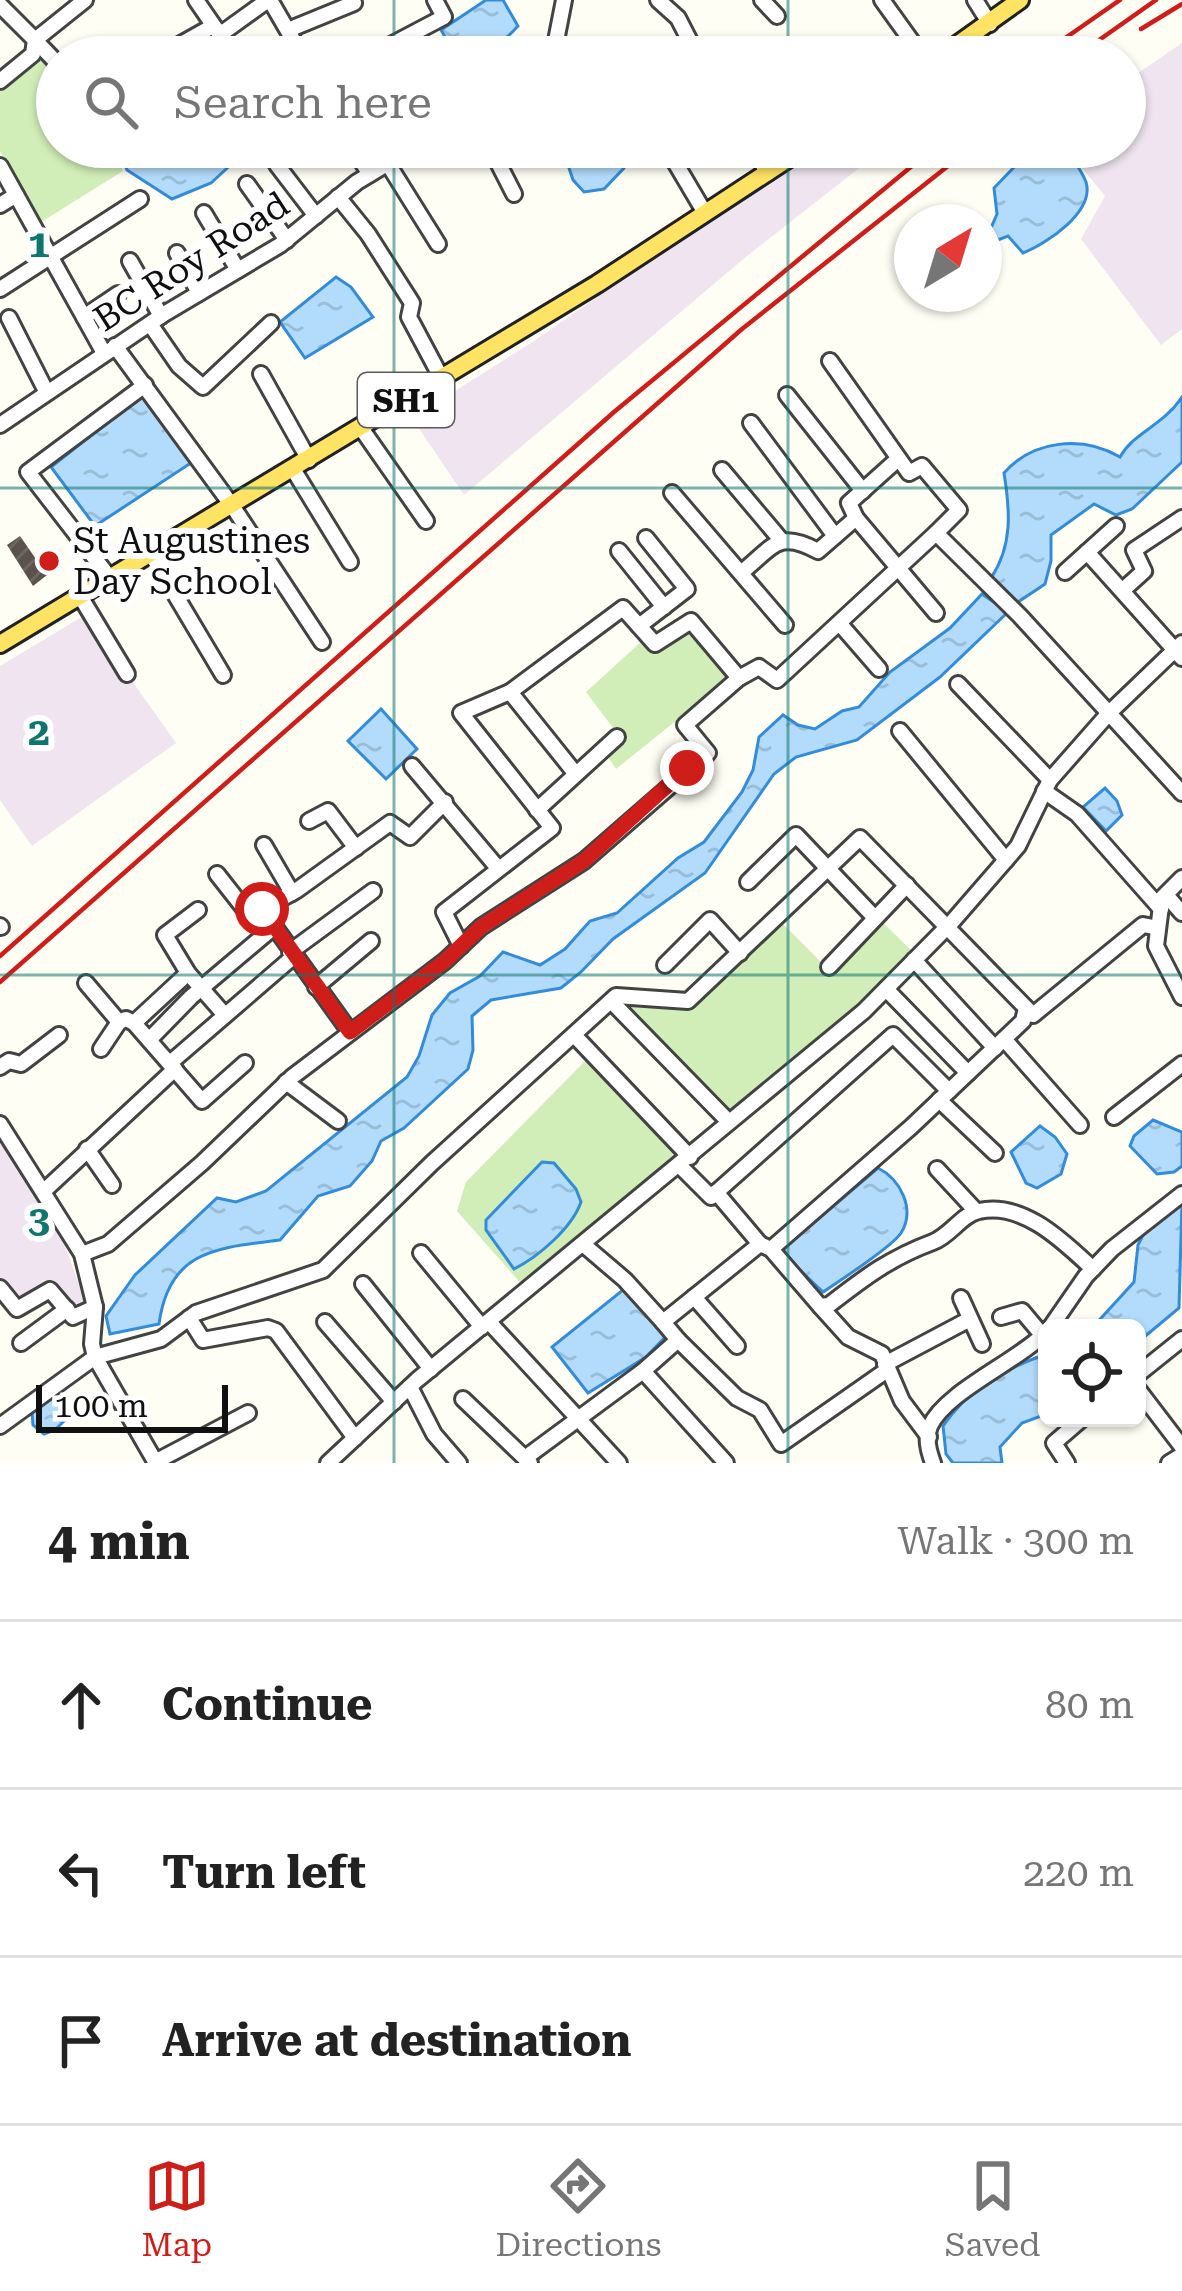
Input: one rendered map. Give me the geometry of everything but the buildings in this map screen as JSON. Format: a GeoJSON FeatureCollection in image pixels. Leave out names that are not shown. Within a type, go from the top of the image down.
{"type":"FeatureCollection","features":[{"type":"Feature","properties":{"kind":"main road"},"geometry":{"type":"LineString","coordinates":[[972,36],[1020,0]]}},
{"type":"Feature","properties":{"kind":"main road","name":"SH1"},"geometry":{"type":"LineString","coordinates":[[0,644],[442,379],[774,168]]}},
{"type":"Feature","properties":{"kind":"street"},"geometry":{"type":"LineString","coordinates":[[40,36],[85,0]]}},
{"type":"Feature","properties":{"kind":"street"},"geometry":{"type":"LineString","coordinates":[[196,0],[218,32],[269,0],[291,36]]}},
{"type":"Feature","properties":{"kind":"street"},"geometry":{"type":"LineString","coordinates":[[408,36],[444,17],[434,0]]}},
{"type":"Feature","properties":{"kind":"street"},"geometry":{"type":"LineString","coordinates":[[559,36],[564,0]]}},
{"type":"Feature","properties":{"kind":"street"},"geometry":{"type":"LineString","coordinates":[[658,0],[679,18],[688,36]]}},
{"type":"Feature","properties":{"kind":"street"},"geometry":{"type":"LineString","coordinates":[[762,0],[777,16]]}},
{"type":"Feature","properties":{"kind":"street"},"geometry":{"type":"LineString","coordinates":[[882,0],[908,36]]}},
{"type":"Feature","properties":{"kind":"street"},"geometry":{"type":"LineString","coordinates":[[975,0],[990,24]]}},
{"type":"Feature","properties":{"kind":"street"},"geometry":{"type":"LineString","coordinates":[[288,30],[354,3]]}},
{"type":"Feature","properties":{"kind":"street"},"geometry":{"type":"LineString","coordinates":[[0,4],[35,40],[33,54],[0,81]]}},
{"type":"Feature","properties":{"kind":"street"},"geometry":{"type":"LineString","coordinates":[[195,36],[213,26]]}},
{"type":"Feature","properties":{"kind":"street"},"geometry":{"type":"LineString","coordinates":[[0,166],[84,316],[146,386],[322,642]]}},
{"type":"Feature","properties":{"kind":"street"},"geometry":{"type":"LineString","coordinates":[[279,168],[316,216]]}},
{"type":"Feature","properties":{"kind":"street"},"geometry":{"type":"LineString","coordinates":[[366,168],[370,174]]}},
{"type":"Feature","properties":{"kind":"street","name":"BC Roy Road"},"geometry":{"type":"LineString","coordinates":[[0,425],[155,320],[287,239],[381,168]]}},
{"type":"Feature","properties":{"kind":"street"},"geometry":{"type":"LineString","coordinates":[[390,168],[438,244]]}},
{"type":"Feature","properties":{"kind":"street"},"geometry":{"type":"LineString","coordinates":[[501,168],[514,194]]}},
{"type":"Feature","properties":{"kind":"street"},"geometry":{"type":"LineString","coordinates":[[678,168],[705,213]]}},
{"type":"Feature","properties":{"kind":"street"},"geometry":{"type":"LineString","coordinates":[[764,168],[767,173]]}},
{"type":"Feature","properties":{"kind":"street"},"geometry":{"type":"LineString","coordinates":[[247,184],[287,239]]}},
{"type":"Feature","properties":{"kind":"street"},"geometry":{"type":"LineString","coordinates":[[0,205],[16,196]]}},
{"type":"Feature","properties":{"kind":"street"},"geometry":{"type":"LineString","coordinates":[[338,197],[412,303],[409,317],[442,379]]}},
{"type":"Feature","properties":{"kind":"street"},"geometry":{"type":"LineString","coordinates":[[0,289],[140,199]]}},
{"type":"Feature","properties":{"kind":"street"},"geometry":{"type":"LineString","coordinates":[[204,214],[238,270]]}},
{"type":"Feature","properties":{"kind":"street"},"geometry":{"type":"LineString","coordinates":[[177,253],[199,293]]}},
{"type":"Feature","properties":{"kind":"street"},"geometry":{"type":"LineString","coordinates":[[130,261],[178,366],[203,387],[271,323]]}},
{"type":"Feature","properties":{"kind":"street"},"geometry":{"type":"LineString","coordinates":[[84,316],[118,293]]}},
{"type":"Feature","properties":{"kind":"street"},"geometry":{"type":"LineString","coordinates":[[9,318],[46,391]]}},
{"type":"Feature","properties":{"kind":"street"},"geometry":{"type":"LineString","coordinates":[[82,1254],[108,1244],[286,1082],[481,927],[584,861],[708,753],[685,725],[739,677],[759,668],[777,680],[959,510],[922,466],[909,473],[830,361]]}},
{"type":"Feature","properties":{"kind":"street"},"geometry":{"type":"LineString","coordinates":[[261,374],[350,562]]}},
{"type":"Feature","properties":{"kind":"street"},"geometry":{"type":"LineString","coordinates":[[110,578],[28,472],[146,386]]}},
{"type":"Feature","properties":{"kind":"street"},"geometry":{"type":"LineString","coordinates":[[788,395],[863,490]]}},
{"type":"Feature","properties":{"kind":"street"},"geometry":{"type":"LineString","coordinates":[[751,423],[835,536]]}},
{"type":"Feature","properties":{"kind":"street"},"geometry":{"type":"LineString","coordinates":[[361,428],[426,521]]}},
{"type":"Feature","properties":{"kind":"street"},"geometry":{"type":"LineString","coordinates":[[898,458],[849,503],[856,518],[936,613]]}},
{"type":"Feature","properties":{"kind":"street"},"geometry":{"type":"LineString","coordinates":[[722,470],[781,540]]}},
{"type":"Feature","properties":{"kind":"street"},"geometry":{"type":"LineString","coordinates":[[671,493],[785,625]]}},
{"type":"Feature","properties":{"kind":"street"},"geometry":{"type":"LineString","coordinates":[[742,572],[781,540],[795,538],[818,551],[856,518]]}},
{"type":"Feature","properties":{"kind":"street"},"geometry":{"type":"LineString","coordinates":[[1123,590],[1144,571],[1134,550],[1182,518]]}},
{"type":"Feature","properties":{"kind":"street"},"geometry":{"type":"LineString","coordinates":[[1065,572],[1116,526]]}},
{"type":"Feature","properties":{"kind":"street"},"geometry":{"type":"LineString","coordinates":[[937,533],[1182,793]]}},
{"type":"Feature","properties":{"kind":"street"},"geometry":{"type":"LineString","coordinates":[[639,626],[687,589],[646,538]]}},
{"type":"Feature","properties":{"kind":"street"},"geometry":{"type":"LineString","coordinates":[[619,551],[664,607]]}},
{"type":"Feature","properties":{"kind":"street"},"geometry":{"type":"LineString","coordinates":[[328,1463],[431,1369],[886,989],[1018,846],[1047,785],[1109,712],[1180,650],[1088,552]]}},
{"type":"Feature","properties":{"kind":"street"},"geometry":{"type":"LineString","coordinates":[[151,554],[223,676]]}},
{"type":"Feature","properties":{"kind":"street"},"geometry":{"type":"LineString","coordinates":[[80,596],[128,674]]}},
{"type":"Feature","properties":{"kind":"street"},"geometry":{"type":"LineString","coordinates":[[461,946],[444,911],[552,828],[461,713],[510,692],[623,608],[655,644],[691,622],[739,677]]}},
{"type":"Feature","properties":{"kind":"street"},"geometry":{"type":"LineString","coordinates":[[840,624],[879,670]]}},
{"type":"Feature","properties":{"kind":"street"},"geometry":{"type":"LineString","coordinates":[[958,684],[1047,785],[1163,902],[1182,913]]}},
{"type":"Feature","properties":{"kind":"street"},"geometry":{"type":"LineString","coordinates":[[510,692],[575,773]]}},
{"type":"Feature","properties":{"kind":"street"},"geometry":{"type":"LineString","coordinates":[[900,731],[1006,860]]}},
{"type":"Feature","properties":{"kind":"street"},"geometry":{"type":"LineString","coordinates":[[537,810],[617,737]]}},
{"type":"Feature","properties":{"kind":"street"},"geometry":{"type":"LineString","coordinates":[[412,766],[497,867]]}},
{"type":"Feature","properties":{"kind":"street"},"geometry":{"type":"LineString","coordinates":[[217,874],[250,916],[292,893],[389,823],[410,837],[445,802]]}},
{"type":"Feature","properties":{"kind":"street"},"geometry":{"type":"LineString","coordinates":[[309,821],[328,811],[356,848]]}},
{"type":"Feature","properties":{"kind":"street"},"geometry":{"type":"LineString","coordinates":[[748,882],[796,835],[875,918]]}},
{"type":"Feature","properties":{"kind":"street"},"geometry":{"type":"LineString","coordinates":[[0,1426],[95,1357],[161,1339],[189,1318],[238,1295],[322,1270],[432,1162],[616,996],[688,1001],[860,838],[1033,1015],[1143,925],[1158,928]]}},
{"type":"Feature","properties":{"kind":"street"},"geometry":{"type":"LineString","coordinates":[[264,844],[292,893]]}},
{"type":"Feature","properties":{"kind":"street"},"geometry":{"type":"LineString","coordinates":[[1182,878],[1163,902],[1156,946],[1182,997]]}},
{"type":"Feature","properties":{"kind":"street"},"geometry":{"type":"LineString","coordinates":[[829,967],[907,885]]}},
{"type":"Feature","properties":{"kind":"street"},"geometry":{"type":"LineString","coordinates":[[44,1191],[224,1014],[374,891]]}},
{"type":"Feature","properties":{"kind":"street"},"geometry":{"type":"LineString","coordinates":[[262,909],[350,1032]]}},
{"type":"Feature","properties":{"kind":"street"},"geometry":{"type":"LineString","coordinates":[[198,910],[165,935],[188,973],[224,1014]]}},
{"type":"Feature","properties":{"kind":"street"},"geometry":{"type":"LineString","coordinates":[[665,964],[710,920],[740,953]]}},
{"type":"Feature","properties":{"kind":"street"},"geometry":{"type":"LineString","coordinates":[[149,1040],[274,927]]}},
{"type":"Feature","properties":{"kind":"street"},"geometry":{"type":"LineString","coordinates":[[316,987],[370,941]]}},
{"type":"Feature","properties":{"kind":"street"},"geometry":{"type":"LineString","coordinates":[[152,956],[170,944]]}},
{"type":"Feature","properties":{"kind":"street"},"geometry":{"type":"LineString","coordinates":[[914,960],[1080,1125]]}},
{"type":"Feature","properties":{"kind":"street"},"geometry":{"type":"LineString","coordinates":[[101,1049],[188,973]]}},
{"type":"Feature","properties":{"kind":"street"},"geometry":{"type":"LineString","coordinates":[[86,983],[149,1040],[202,1101],[245,1063]]}},
{"type":"Feature","properties":{"kind":"street"},"geometry":{"type":"LineString","coordinates":[[886,989],[968,1073]]}},
{"type":"Feature","properties":{"kind":"street"},"geometry":{"type":"LineString","coordinates":[[610,1001],[729,1122]]}},
{"type":"Feature","properties":{"kind":"street"},"geometry":{"type":"LineString","coordinates":[[663,1322],[766,1246],[944,1095],[1023,1021],[1026,1008]]}},
{"type":"Feature","properties":{"kind":"street"},"geometry":{"type":"LineString","coordinates":[[0,1067],[9,1061],[21,1064],[59,1035]]}},
{"type":"Feature","properties":{"kind":"street"},"geometry":{"type":"LineString","coordinates":[[574,1035],[711,1197],[893,1035],[995,1153]]}},
{"type":"Feature","properties":{"kind":"street"},"geometry":{"type":"LineString","coordinates":[[1114,1117],[1182,1064]]}},
{"type":"Feature","properties":{"kind":"street"},"geometry":{"type":"LineString","coordinates":[[286,1082],[338,1121]]}},
{"type":"Feature","properties":{"kind":"street"},"geometry":{"type":"LineString","coordinates":[[0,1124],[82,1254],[94,1307],[95,1357],[155,1462],[248,1413]]}},
{"type":"Feature","properties":{"kind":"street"},"geometry":{"type":"LineString","coordinates":[[88,1149],[112,1185]]}},
{"type":"Feature","properties":{"kind":"street"},"geometry":{"type":"LineString","coordinates":[[937,1169],[976,1211]]}},
{"type":"Feature","properties":{"kind":"street"},"geometry":{"type":"LineString","coordinates":[[716,1192],[848,1337],[882,1354],[902,1401],[929,1436]]}},
{"type":"Feature","properties":{"kind":"street"},"geometry":{"type":"LineString","coordinates":[[1056,1319],[1093,1269],[1182,1194]]}},
{"type":"Feature","properties":{"kind":"street"},"geometry":{"type":"LineString","coordinates":[[820,1306],[829,1305],[912,1247],[937,1241],[976,1211],[1008,1210],[1055,1234],[1093,1269]]}},
{"type":"Feature","properties":{"kind":"street"},"geometry":{"type":"LineString","coordinates":[[584,1245],[625,1280],[737,1398],[760,1410],[781,1444],[886,1367],[970,1319]]}},
{"type":"Feature","properties":{"kind":"street"},"geometry":{"type":"LineString","coordinates":[[421,1253],[619,1463]]}},
{"type":"Feature","properties":{"kind":"street"},"geometry":{"type":"LineString","coordinates":[[363,1284],[431,1369]]}},
{"type":"Feature","properties":{"kind":"street"},"geometry":{"type":"LineString","coordinates":[[0,1288],[16,1309],[50,1290],[73,1317],[94,1307]]}},
{"type":"Feature","properties":{"kind":"street"},"geometry":{"type":"LineString","coordinates":[[694,1298],[737,1346]]}},
{"type":"Feature","properties":{"kind":"street"},"geometry":{"type":"LineString","coordinates":[[961,1298],[982,1344]]}},
{"type":"Feature","properties":{"kind":"street"},"geometry":{"type":"LineString","coordinates":[[21,1343],[67,1309]]}},
{"type":"Feature","properties":{"kind":"street"},"geometry":{"type":"LineString","coordinates":[[1000,1316],[1022,1311],[1038,1324]]}},
{"type":"Feature","properties":{"kind":"street"},"geometry":{"type":"LineString","coordinates":[[189,1318],[203,1340],[268,1328],[276,1331],[355,1438]]}},
{"type":"Feature","properties":{"kind":"street"},"geometry":{"type":"LineString","coordinates":[[325,1322],[394,1402]]}},
{"type":"Feature","properties":{"kind":"street"},"geometry":{"type":"LineString","coordinates":[[1146,1368],[1182,1339]]}},
{"type":"Feature","properties":{"kind":"street"},"geometry":{"type":"LineString","coordinates":[[464,1399],[527,1460],[678,1340]]}},
{"type":"Feature","properties":{"kind":"street"},"geometry":{"type":"LineString","coordinates":[[928,1461],[931,1425],[991,1371],[1038,1341]]}},
{"type":"Feature","properties":{"kind":"street"},"geometry":{"type":"LineString","coordinates":[[643,1371],[726,1463]]}},
{"type":"Feature","properties":{"kind":"street"},"geometry":{"type":"LineString","coordinates":[[410,1387],[434,1434],[458,1463]]}},
{"type":"Feature","properties":{"kind":"street"},"geometry":{"type":"LineString","coordinates":[[1146,1401],[1182,1451],[1169,1463]]}},
{"type":"Feature","properties":{"kind":"street"},"geometry":{"type":"LineString","coordinates":[[1066,1463],[1054,1443],[1073,1427]]}},
{"type":"Feature","properties":{"kind":"shaded area"},"geometry":{"type":"Polygon","coordinates":[[[1182,43],[1182,329],[1161,345],[1081,239],[1105,196],[1082,168],[1146,168],[1146,68],[1182,43]]]}},
{"type":"Feature","properties":{"kind":"shaded area"},"geometry":{"type":"Polygon","coordinates":[[[784,168],[859,168],[747,256],[464,495],[412,418],[531,343],[784,168]]]}},
{"type":"Feature","properties":{"kind":"shaded area"},"geometry":{"type":"Polygon","coordinates":[[[85,615],[176,743],[32,846],[0,800],[0,666],[85,615]]]}},
{"type":"Feature","properties":{"kind":"shaded area"},"geometry":{"type":"Polygon","coordinates":[[[0,1132],[51,1207],[86,1304],[74,1309],[53,1282],[19,1306],[0,1280],[0,1132]]]}},
{"type":"Feature","properties":{"kind":"green space"},"geometry":{"type":"Polygon","coordinates":[[[36,59],[36,168],[123,171],[38,224],[0,151],[0,92],[36,59]]]}},
{"type":"Feature","properties":{"kind":"green space"},"geometry":{"type":"Polygon","coordinates":[[[692,629],[733,675],[616,769],[607,755],[620,737],[586,692],[641,642],[656,649],[692,629]]]}},
{"type":"Feature","properties":{"kind":"green space"},"geometry":{"type":"Polygon","coordinates":[[[879,919],[914,953],[873,998],[728,1113],[619,999],[689,1005],[780,921],[829,970],[879,919]]]}},
{"type":"Feature","properties":{"kind":"green space"},"geometry":{"type":"Polygon","coordinates":[[[589,1057],[683,1156],[525,1288],[457,1211],[466,1182],[589,1057]]]}},
{"type":"Feature","properties":{"kind":"water"},"geometry":{"type":"Polygon","coordinates":[[[486,0],[503,0],[518,26],[507,36],[445,36],[441,30],[486,0]]]}},
{"type":"Feature","properties":{"kind":"water"},"geometry":{"type":"Polygon","coordinates":[[[227,168],[211,183],[172,199],[127,170],[227,168]]]}},
{"type":"Feature","properties":{"kind":"water"},"geometry":{"type":"Polygon","coordinates":[[[569,168],[624,168],[604,189],[584,192],[569,168]]]}},
{"type":"Feature","properties":{"kind":"water"},"geometry":{"type":"Polygon","coordinates":[[[1013,168],[1078,168],[1086,182],[1087,193],[1076,215],[1023,253],[1008,236],[1002,238],[1002,204],[996,204],[994,188],[1013,168]]]}},
{"type":"Feature","properties":{"kind":"water"},"geometry":{"type":"Polygon","coordinates":[[[336,277],[351,287],[373,317],[305,358],[280,322],[336,277]]]}},
{"type":"Feature","properties":{"kind":"water"},"geometry":{"type":"Polygon","coordinates":[[[145,393],[197,459],[95,526],[51,467],[145,393]]]}},
{"type":"Feature","properties":{"kind":"water"},"geometry":{"type":"Polygon","coordinates":[[[1182,397],[1182,462],[1132,509],[1116,515],[1094,504],[1051,535],[1045,584],[1015,604],[991,578],[1008,527],[1004,473],[1029,453],[1059,444],[1090,446],[1120,457],[1182,397]]]}},
{"type":"Feature","properties":{"kind":"water"},"geometry":{"type":"Polygon","coordinates":[[[982,594],[1008,612],[940,677],[857,740],[796,757],[774,774],[705,873],[613,939],[561,988],[491,1000],[472,1016],[468,1069],[404,1128],[381,1141],[372,1161],[350,1186],[318,1196],[280,1240],[200,1257],[173,1280],[159,1324],[110,1334],[106,1316],[135,1275],[217,1198],[236,1202],[266,1191],[407,1077],[432,1015],[450,993],[480,976],[503,952],[540,965],[565,949],[590,921],[617,913],[678,858],[704,842],[742,792],[753,770],[759,737],[783,715],[815,729],[842,711],[859,707],[890,672],[950,628],[982,594]]]}},
{"type":"Feature","properties":{"kind":"water"},"geometry":{"type":"Polygon","coordinates":[[[381,709],[417,749],[386,779],[348,741],[381,709]]]}},
{"type":"Feature","properties":{"kind":"water"},"geometry":{"type":"Polygon","coordinates":[[[1105,788],[1122,815],[1106,831],[1083,807],[1105,788]]]}},
{"type":"Feature","properties":{"kind":"water"},"geometry":{"type":"Polygon","coordinates":[[[1153,1120],[1182,1132],[1182,1166],[1174,1172],[1157,1174],[1130,1146],[1134,1136],[1153,1120]]]}},
{"type":"Feature","properties":{"kind":"water"},"geometry":{"type":"Polygon","coordinates":[[[1040,1126],[1067,1154],[1061,1174],[1037,1188],[1026,1183],[1011,1152],[1040,1126]]]}},
{"type":"Feature","properties":{"kind":"water"},"geometry":{"type":"Polygon","coordinates":[[[542,1162],[554,1163],[581,1202],[553,1241],[514,1269],[486,1230],[486,1220],[542,1162]]]}},
{"type":"Feature","properties":{"kind":"water"},"geometry":{"type":"Polygon","coordinates":[[[878,1168],[893,1179],[903,1196],[905,1224],[888,1246],[823,1292],[784,1255],[784,1248],[878,1168]]]}},
{"type":"Feature","properties":{"kind":"water"},"geometry":{"type":"Polygon","coordinates":[[[1182,1202],[1179,1308],[1146,1336],[1146,1319],[1100,1319],[1134,1282],[1138,1245],[1145,1231],[1182,1202]]]}},
{"type":"Feature","properties":{"kind":"water"},"geometry":{"type":"Polygon","coordinates":[[[629,1285],[669,1333],[646,1357],[588,1393],[552,1347],[629,1285]]]}},
{"type":"Feature","properties":{"kind":"water"},"geometry":{"type":"Polygon","coordinates":[[[1038,1357],[1038,1417],[1022,1423],[1000,1447],[1002,1463],[953,1463],[946,1454],[943,1426],[963,1402],[1009,1369],[1038,1357]]]}},
{"type":"Feature","properties":{"kind":"water"},"geometry":{"type":"Polygon","coordinates":[[[56,1395],[74,1411],[44,1434],[33,1425],[32,1412],[43,1397],[56,1395]]]}},
{"type":"Feature","properties":{"kind":"railway"},"geometry":{"type":"LineString","coordinates":[[1068,36],[1120,0]]}},
{"type":"Feature","properties":{"kind":"railway"},"geometry":{"type":"LineString","coordinates":[[1105,36],[1156,0]]}},
{"type":"Feature","properties":{"kind":"railway"},"geometry":{"type":"LineString","coordinates":[[1141,29],[1182,4]]}},
{"type":"Feature","properties":{"kind":"railway"},"geometry":{"type":"LineString","coordinates":[[0,956],[614,412],[910,168]]}},
{"type":"Feature","properties":{"kind":"railway"},"geometry":{"type":"LineString","coordinates":[[0,982],[742,329],[945,168]]}},
{"type":"Feature","properties":{"kind":"place","name":"St Augustines Day School"},"geometry":{"type":"Point","coordinates":[49,561]}},
{"type":"Feature","properties":{"kind":"route"},"geometry":{"type":"LineString","coordinates":[[262,909],[350,1032],[445,961],[481,927],[584,861],[687,768]]}}]}
